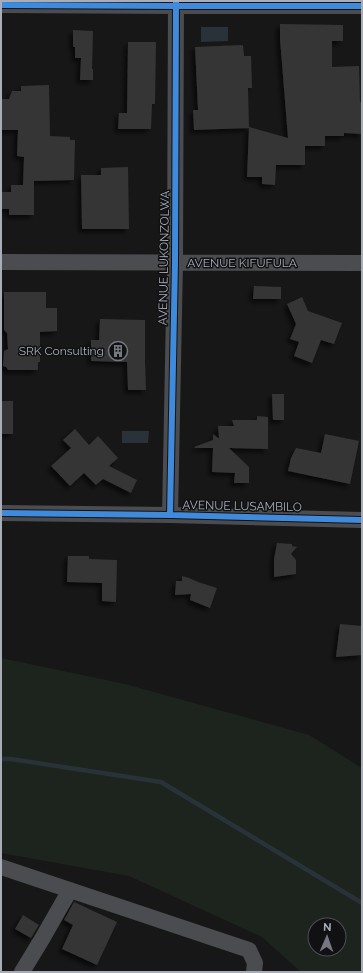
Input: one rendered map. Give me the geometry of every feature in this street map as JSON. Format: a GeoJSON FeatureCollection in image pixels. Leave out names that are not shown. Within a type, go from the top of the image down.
{"type":"FeatureCollection","features":[{"type":"Feature","properties":{"kind":"street"},"geometry":{"type":"LineString","coordinates":[[1,5],[176,4],[362,6]]}},
{"type":"Feature","properties":{"kind":"street","name":"AVENUE LUKONZOLWA"},"geometry":{"type":"LineString","coordinates":[[170,515],[175,262],[176,4]]}},
{"type":"Feature","properties":{"kind":"street","name":"AVENUE KIFUFULA"},"geometry":{"type":"LineString","coordinates":[[1,262],[362,263]]}},
{"type":"Feature","properties":{"kind":"street","name":"AVENUE LUSAMBILO"},"geometry":{"type":"LineString","coordinates":[[1,513],[170,515],[362,520]]}},
{"type":"Feature","properties":{"kind":"street"},"geometry":{"type":"LineString","coordinates":[[1,867],[249,950],[255,963],[254,972]]}},
{"type":"Feature","properties":{"kind":"street"},"geometry":{"type":"LineString","coordinates":[[22,972],[70,890]]}},
{"type":"Feature","properties":{"kind":"shaded area"},"geometry":{"type":"Polygon","coordinates":[[[201,27],[228,27],[228,41],[201,42],[201,27]]]}},
{"type":"Feature","properties":{"kind":"shaded area"},"geometry":{"type":"Polygon","coordinates":[[[122,431],[149,431],[148,443],[122,443],[122,431]]]}},
{"type":"Feature","properties":{"kind":"shaded area"},"geometry":{"type":"Polygon","coordinates":[[[1,658],[125,684],[309,735],[362,768],[362,972],[301,972],[262,937],[129,876],[1,853],[1,658]]]}},
{"type":"Feature","properties":{"kind":"building"},"geometry":{"type":"Polygon","coordinates":[[[280,24],[343,25],[343,41],[332,41],[332,67],[359,66],[360,102],[362,102],[362,134],[344,133],[344,136],[325,136],[325,146],[305,146],[305,165],[276,165],[275,185],[262,184],[262,177],[247,177],[249,127],[288,138],[280,24]]]}},
{"type":"Feature","properties":{"kind":"building"},"geometry":{"type":"Polygon","coordinates":[[[73,30],[93,31],[93,80],[80,80],[81,58],[75,58],[75,47],[73,47],[73,30]]]}},
{"type":"Feature","properties":{"kind":"building"},"geometry":{"type":"Polygon","coordinates":[[[128,42],[156,42],[155,104],[152,104],[151,129],[118,129],[119,113],[127,113],[128,42]]]}},
{"type":"Feature","properties":{"kind":"building"},"geometry":{"type":"Polygon","coordinates":[[[243,45],[244,56],[251,56],[252,88],[248,88],[249,128],[194,130],[193,110],[198,110],[195,47],[243,45]]]}},
{"type":"Feature","properties":{"kind":"building"},"geometry":{"type":"Polygon","coordinates":[[[49,85],[50,136],[70,137],[70,140],[75,140],[74,180],[34,181],[34,215],[9,215],[9,209],[1,209],[1,192],[11,192],[11,185],[23,185],[24,157],[17,156],[18,130],[1,130],[1,99],[9,99],[12,91],[21,91],[21,86],[49,85]]]}},
{"type":"Feature","properties":{"kind":"building"},"geometry":{"type":"Polygon","coordinates":[[[128,167],[129,229],[82,229],[81,175],[101,175],[101,168],[128,167]]]}},
{"type":"Feature","properties":{"kind":"building"},"geometry":{"type":"Polygon","coordinates":[[[254,286],[281,287],[281,299],[253,299],[254,286]]]}},
{"type":"Feature","properties":{"kind":"building"},"geometry":{"type":"Polygon","coordinates":[[[4,292],[46,292],[46,308],[57,308],[57,331],[40,332],[40,362],[38,362],[38,370],[8,370],[3,366],[4,351],[8,349],[7,333],[4,330],[4,292]]]}},
{"type":"Feature","properties":{"kind":"building"},"geometry":{"type":"Polygon","coordinates":[[[302,297],[308,311],[342,323],[334,344],[321,340],[312,363],[294,356],[299,342],[290,339],[296,324],[287,304],[302,297]]]}},
{"type":"Feature","properties":{"kind":"building","name":"SRK Consulting"},"geometry":{"type":"Polygon","coordinates":[[[100,319],[145,320],[146,390],[128,390],[127,362],[91,361],[91,340],[99,340],[100,319]]]}},
{"type":"Feature","properties":{"kind":"building"},"geometry":{"type":"Polygon","coordinates":[[[272,394],[284,394],[284,420],[273,420],[272,394]]]}},
{"type":"Feature","properties":{"kind":"building"},"geometry":{"type":"Polygon","coordinates":[[[1,401],[13,401],[13,434],[1,434],[1,401]]]}},
{"type":"Feature","properties":{"kind":"building"},"geometry":{"type":"Polygon","coordinates":[[[257,416],[268,417],[268,449],[229,448],[249,467],[249,483],[234,483],[235,473],[212,472],[213,448],[194,447],[213,440],[213,434],[219,438],[218,426],[234,426],[232,420],[257,420],[257,416]]]}},
{"type":"Feature","properties":{"kind":"building"},"geometry":{"type":"Polygon","coordinates":[[[75,429],[89,445],[98,436],[118,458],[109,466],[137,480],[131,493],[103,479],[96,485],[84,473],[70,486],[51,466],[71,448],[63,440],[75,429]]]}},
{"type":"Feature","properties":{"kind":"building"},"geometry":{"type":"Polygon","coordinates":[[[325,434],[359,441],[350,484],[288,471],[291,458],[296,448],[321,453],[325,434]]]}},
{"type":"Feature","properties":{"kind":"building"},"geometry":{"type":"Polygon","coordinates":[[[277,543],[292,544],[292,546],[297,547],[291,554],[296,560],[296,574],[274,577],[274,559],[277,543]]]}},
{"type":"Feature","properties":{"kind":"building"},"geometry":{"type":"Polygon","coordinates":[[[68,556],[89,556],[89,559],[117,560],[116,602],[102,601],[102,583],[67,582],[68,556]]]}},
{"type":"Feature","properties":{"kind":"building"},"geometry":{"type":"Polygon","coordinates":[[[182,576],[217,588],[210,608],[190,600],[191,594],[175,595],[176,581],[182,581],[182,576]]]}},
{"type":"Feature","properties":{"kind":"building"},"geometry":{"type":"Polygon","coordinates":[[[340,624],[362,626],[362,655],[336,657],[340,624]]]}},
{"type":"Feature","properties":{"kind":"building"},"geometry":{"type":"Polygon","coordinates":[[[74,902],[117,922],[97,965],[62,949],[73,925],[64,920],[74,902]]]}},
{"type":"Feature","properties":{"kind":"building"},"geometry":{"type":"Polygon","coordinates":[[[23,915],[39,925],[31,938],[15,929],[23,915]]]}},
{"type":"Feature","properties":{"kind":"waterway"},"geometry":{"type":"LineString","coordinates":[[1,759],[11,759],[161,782],[362,903]]}},
{"type":"Feature","properties":{"kind":"cycle path"},"geometry":{"type":"LineString","coordinates":[[170,515],[175,262],[176,1]]}},
{"type":"Feature","properties":{"kind":"cycle path"},"geometry":{"type":"LineString","coordinates":[[1,5],[362,6]]}},
{"type":"Feature","properties":{"kind":"cycle path"},"geometry":{"type":"LineString","coordinates":[[1,513],[170,515],[362,520]]}},
{"type":"Feature","properties":{"kind":"place","name":"SRK Consulting"},"geometry":{"type":"Point","coordinates":[118,351]}}]}
